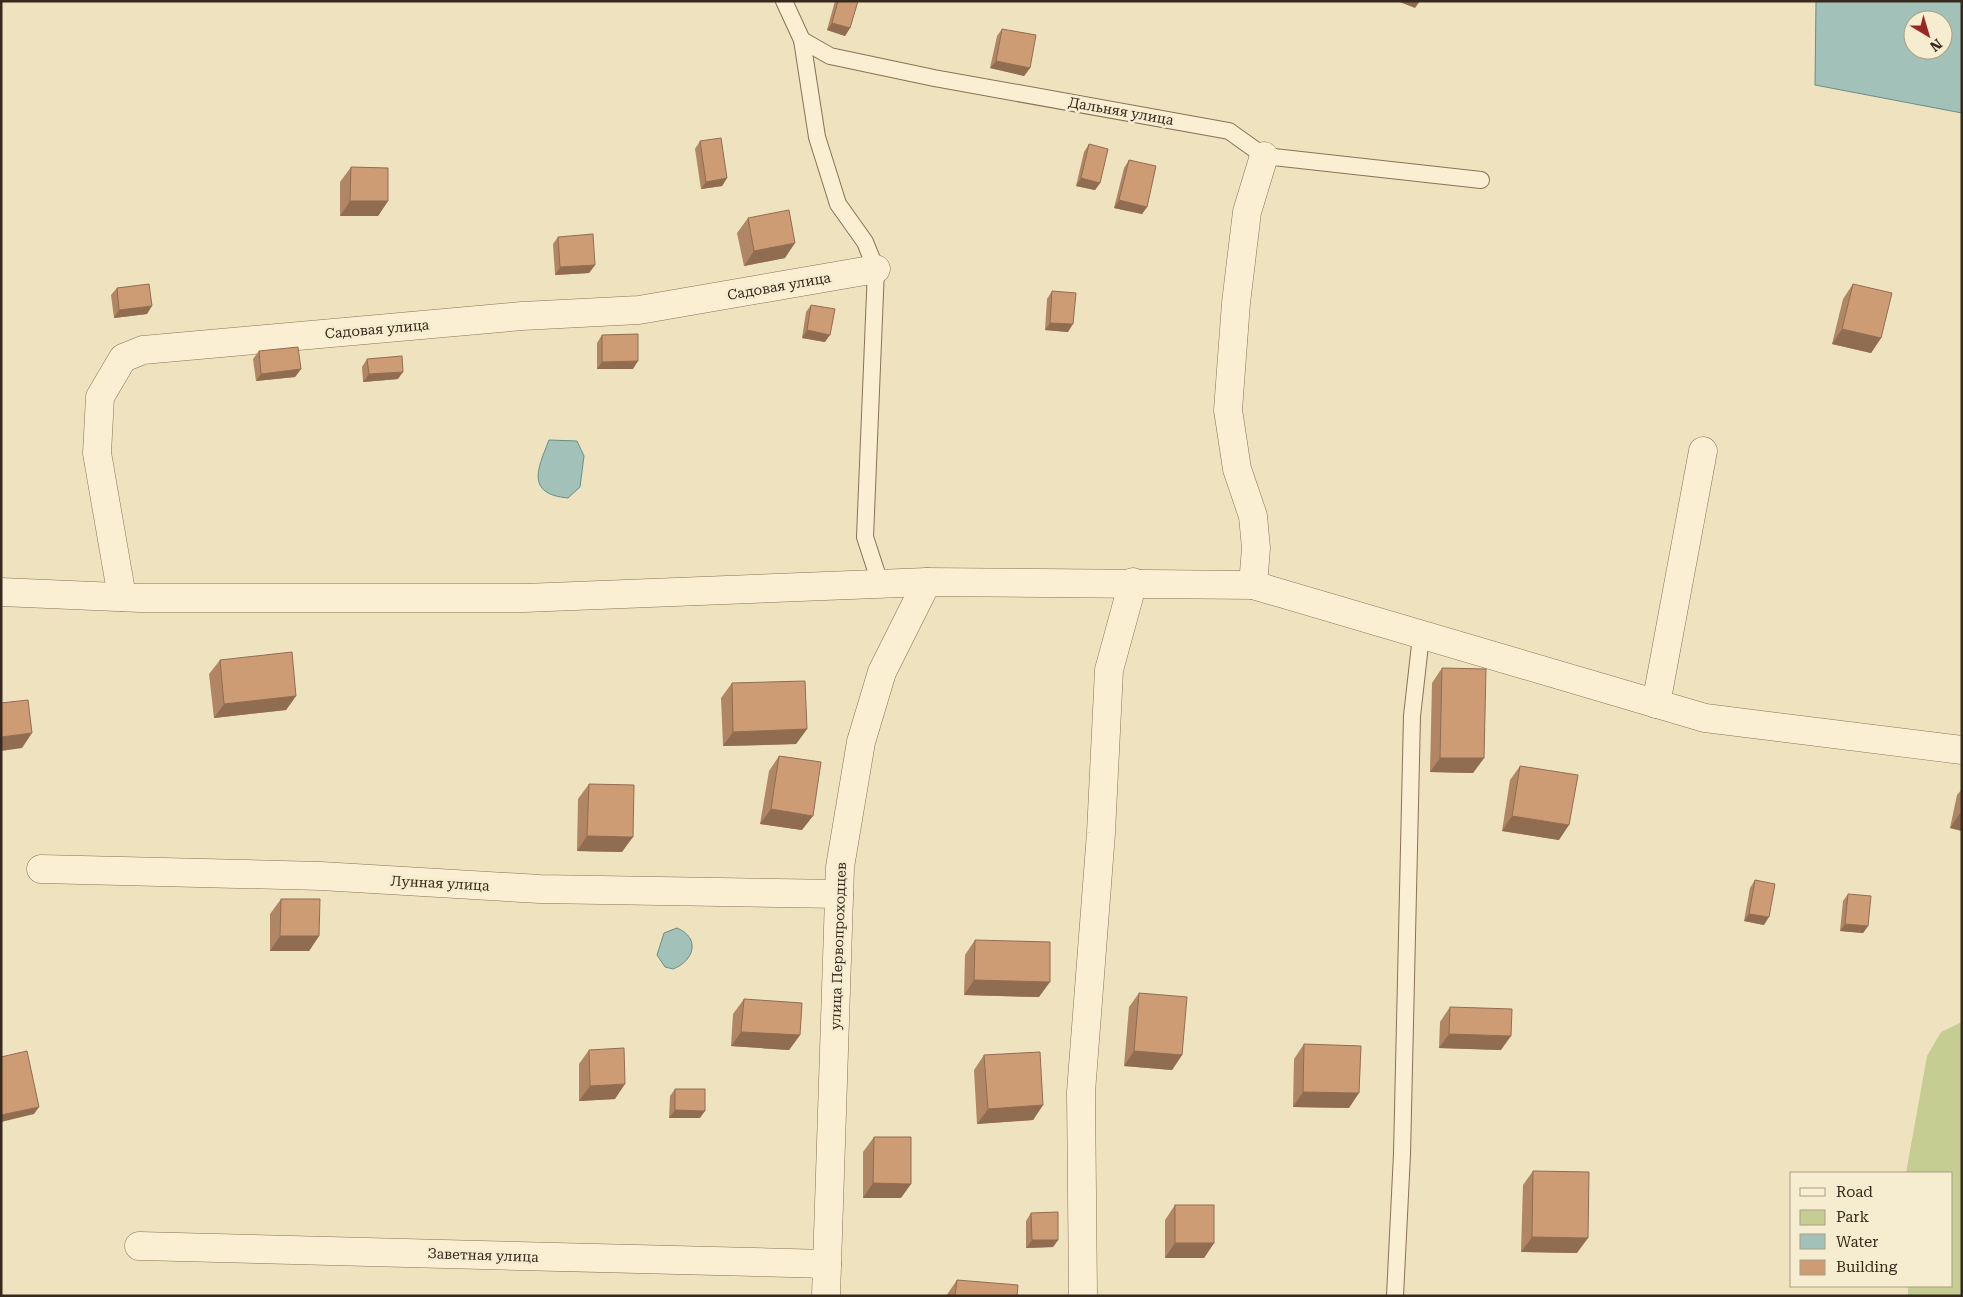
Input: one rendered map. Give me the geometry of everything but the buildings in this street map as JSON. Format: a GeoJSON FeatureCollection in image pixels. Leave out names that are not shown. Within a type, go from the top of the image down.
{"type":"FeatureCollection","features":[{"type":"Feature","properties":{"kind":"street"},"geometry":{"type":"LineString","coordinates":[[1253,585],[1256,548],[1253,516],[1237,469],[1228,410],[1247,212],[1264,156]]}},
{"type":"Feature","properties":{"kind":"street","name":"Садовая улица"},"geometry":{"type":"LineString","coordinates":[[122,597],[97,453],[100,397],[123,358],[143,350],[522,316],[639,310],[876,269]]}},
{"type":"Feature","properties":{"kind":"street"},"geometry":{"type":"LineString","coordinates":[[1656,704],[1704,450]]}},
{"type":"Feature","properties":{"kind":"street"},"geometry":{"type":"LineString","coordinates":[[1,592],[122,597],[524,598],[926,582],[1133,582],[1253,585],[1421,636],[1706,718],[1962,750]]}},
{"type":"Feature","properties":{"kind":"street","name":"улица Первопроходцев"},"geometry":{"type":"LineString","coordinates":[[826,1296],[840,867],[862,742],[882,672],[926,582]]}},
{"type":"Feature","properties":{"kind":"street"},"geometry":{"type":"LineString","coordinates":[[1083,1296],[1081,1092],[1101,833],[1109,670],[1133,582]]}},
{"type":"Feature","properties":{"kind":"street","name":"Лунная улица"},"geometry":{"type":"LineString","coordinates":[[41,869],[322,876],[540,889],[839,894]]}},
{"type":"Feature","properties":{"kind":"street","name":"Заветная улица"},"geometry":{"type":"LineString","coordinates":[[139,1246],[827,1264]]}},
{"type":"Feature","properties":{"kind":"lane"},"geometry":{"type":"LineString","coordinates":[[784,1],[802,40],[817,137],[838,204],[865,242],[876,269],[865,537],[880,583]]}},
{"type":"Feature","properties":{"kind":"lane","name":"Дальняя улица"},"geometry":{"type":"LineString","coordinates":[[802,40],[830,56],[934,78],[1229,130],[1264,156]]}},
{"type":"Feature","properties":{"kind":"lane"},"geometry":{"type":"LineString","coordinates":[[1264,156],[1481,180]]}},
{"type":"Feature","properties":{"kind":"lane"},"geometry":{"type":"LineString","coordinates":[[1396,1296],[1402,1154],[1412,716],[1421,636]]}},
{"type":"Feature","properties":{"kind":"green space"},"geometry":{"type":"Polygon","coordinates":[[[1962,1022],[1962,1296],[1908,1296],[1908,1287],[1953,1287],[1953,1172],[1906,1172],[1927,1056],[1941,1032],[1962,1022]]]}},
{"type":"Feature","properties":{"kind":"water"},"geometry":{"type":"Polygon","coordinates":[[[1816,1],[1962,1],[1962,113],[1815,85],[1816,1]]]}},
{"type":"Feature","properties":{"kind":"water"},"geometry":{"type":"Polygon","coordinates":[[[549,440],[577,441],[584,456],[580,487],[568,498],[554,496],[545,491],[540,485],[538,478],[541,460],[549,440]]]}},
{"type":"Feature","properties":{"kind":"water"},"geometry":{"type":"Polygon","coordinates":[[[677,928],[685,932],[689,937],[692,949],[686,961],[673,969],[665,967],[657,955],[664,933],[677,928]]]}}]}
